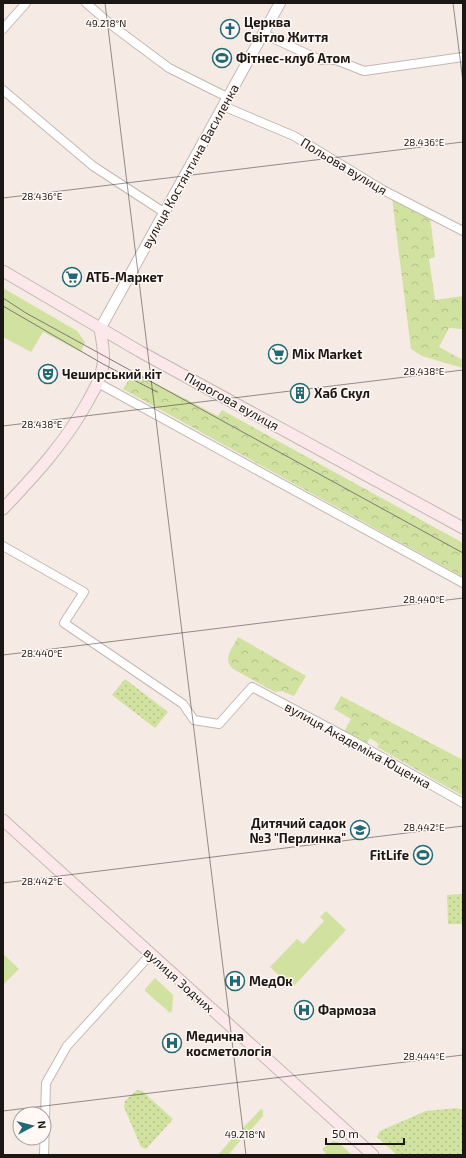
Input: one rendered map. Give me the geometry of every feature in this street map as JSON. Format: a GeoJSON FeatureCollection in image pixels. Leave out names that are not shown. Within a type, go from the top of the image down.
{"type":"FeatureCollection","features":[{"type":"Feature","properties":{"kind":"main road","name":"Пирогова вулиця"},"geometry":{"type":"LineString","coordinates":[[3,271],[100,329],[463,528]]}},
{"type":"Feature","properties":{"kind":"main road"},"geometry":{"type":"LineString","coordinates":[[3,509],[52,456],[79,417],[98,383],[104,356],[100,329]]}},
{"type":"Feature","properties":{"kind":"main road","name":"вулиця Зодчих"},"geometry":{"type":"LineString","coordinates":[[3,820],[373,1155]]}},
{"type":"Feature","properties":{"kind":"street"},"geometry":{"type":"LineString","coordinates":[[3,28],[26,3]]}},
{"type":"Feature","properties":{"kind":"street","name":"Польова вулиця"},"geometry":{"type":"LineString","coordinates":[[86,3],[114,27],[169,68],[225,102],[294,136],[383,190],[463,231]]}},
{"type":"Feature","properties":{"kind":"street","name":"вулиця Костянтина Василенка"},"geometry":{"type":"LineString","coordinates":[[100,329],[280,3]]}},
{"type":"Feature","properties":{"kind":"street"},"geometry":{"type":"LineString","coordinates":[[264,34],[320,60],[336,60],[364,71],[463,57]]}},
{"type":"Feature","properties":{"kind":"street"},"geometry":{"type":"LineString","coordinates":[[3,90],[93,166],[165,213]]}},
{"type":"Feature","properties":{"kind":"street"},"geometry":{"type":"LineString","coordinates":[[98,383],[463,583]]}},
{"type":"Feature","properties":{"kind":"street","name":"вулиця Академіка Ющенка"},"geometry":{"type":"LineString","coordinates":[[3,546],[84,592],[64,623],[183,704],[194,720],[219,724],[252,687],[348,738],[463,803]]}},
{"type":"Feature","properties":{"kind":"street"},"geometry":{"type":"LineString","coordinates":[[44,1155],[46,1084],[68,1046],[150,954]]}},
{"type":"Feature","properties":{"kind":"green space"},"geometry":{"type":"Polygon","coordinates":[[[392,198],[430,217],[435,257],[429,259],[435,300],[463,296],[463,329],[449,328],[439,347],[463,360],[463,368],[422,356],[411,349],[392,198]]]}},
{"type":"Feature","properties":{"kind":"green space"},"geometry":{"type":"Polygon","coordinates":[[[3,288],[77,331],[85,342],[81,352],[43,332],[31,352],[3,337],[3,288]]]}},
{"type":"Feature","properties":{"kind":"green space"},"geometry":{"type":"Polygon","coordinates":[[[134,372],[218,416],[222,410],[463,543],[463,577],[123,389],[134,372]]]}},
{"type":"Feature","properties":{"kind":"green space"},"geometry":{"type":"Polygon","coordinates":[[[238,637],[306,676],[294,696],[282,691],[275,692],[233,669],[228,661],[228,658],[238,637]]]}},
{"type":"Feature","properties":{"kind":"green space"},"geometry":{"type":"Polygon","coordinates":[[[125,679],[168,712],[155,728],[112,695],[125,679]]]}},
{"type":"Feature","properties":{"kind":"green space"},"geometry":{"type":"Polygon","coordinates":[[[341,696],[463,760],[463,796],[377,747],[379,744],[370,738],[367,743],[344,732],[351,719],[334,709],[341,696]]]}},
{"type":"Feature","properties":{"kind":"green space"},"geometry":{"type":"Polygon","coordinates":[[[463,894],[463,924],[448,924],[447,895],[463,894]]]}},
{"type":"Feature","properties":{"kind":"green space"},"geometry":{"type":"Polygon","coordinates":[[[326,911],[346,930],[292,988],[270,967],[297,939],[303,944],[324,921],[320,917],[326,911]]]}},
{"type":"Feature","properties":{"kind":"green space"},"geometry":{"type":"Polygon","coordinates":[[[3,954],[19,969],[3,985],[3,954]]]}},
{"type":"Feature","properties":{"kind":"green space"},"geometry":{"type":"Polygon","coordinates":[[[155,978],[173,995],[172,1011],[170,1013],[145,991],[145,989],[155,978]]]}},
{"type":"Feature","properties":{"kind":"green space"},"geometry":{"type":"Polygon","coordinates":[[[137,1090],[142,1091],[173,1119],[146,1149],[141,1147],[124,1107],[125,1101],[137,1090]]]}},
{"type":"Feature","properties":{"kind":"green space"},"geometry":{"type":"Polygon","coordinates":[[[457,1108],[463,1110],[463,1155],[397,1155],[377,1137],[380,1131],[426,1111],[457,1108]]]}},
{"type":"Feature","properties":{"kind":"green space"},"geometry":{"type":"Polygon","coordinates":[[[261,1109],[263,1110],[263,1116],[247,1134],[243,1134],[241,1130],[261,1109]]]}},
{"type":"Feature","properties":{"kind":"green space"},"geometry":{"type":"Polygon","coordinates":[[[235,1135],[241,1139],[240,1141],[228,1155],[218,1155],[235,1135]]]}},
{"type":"Feature","properties":{"kind":"green space"},"geometry":{"type":"Polygon","coordinates":[[[333,1141],[338,1142],[352,1155],[327,1155],[322,1149],[333,1141]]]}},
{"type":"Feature","properties":{"kind":"tram line"},"geometry":{"type":"LineString","coordinates":[[3,298],[26,313],[463,553]]}},
{"type":"Feature","properties":{"kind":"tram line"},"geometry":{"type":"LineString","coordinates":[[3,306],[103,364],[157,392]]}},
{"type":"Feature","properties":{"kind":"place","name":"Церква Світло Життя"},"geometry":{"type":"Point","coordinates":[230,29]}},
{"type":"Feature","properties":{"kind":"place","name":"Фітнес-клуб Атом"},"geometry":{"type":"Point","coordinates":[222,58]}},
{"type":"Feature","properties":{"kind":"place","name":"АТБ-Маркет"},"geometry":{"type":"Point","coordinates":[72,277]}},
{"type":"Feature","properties":{"kind":"place","name":"Mix Market"},"geometry":{"type":"Point","coordinates":[278,354]}},
{"type":"Feature","properties":{"kind":"place","name":"Чеширський кіт"},"geometry":{"type":"Point","coordinates":[48,374]}},
{"type":"Feature","properties":{"kind":"place","name":"Хаб Скул"},"geometry":{"type":"Point","coordinates":[300,393]}},
{"type":"Feature","properties":{"kind":"place","name":"Дитячий садок №3 \"Перлинка\""},"geometry":{"type":"Point","coordinates":[360,830]}},
{"type":"Feature","properties":{"kind":"place","name":"FitLife"},"geometry":{"type":"Point","coordinates":[423,855]}},
{"type":"Feature","properties":{"kind":"place","name":"МедОк"},"geometry":{"type":"Point","coordinates":[235,981]}},
{"type":"Feature","properties":{"kind":"place","name":"Фармоза"},"geometry":{"type":"Point","coordinates":[304,1010]}},
{"type":"Feature","properties":{"kind":"place","name":"Медична косметологія"},"geometry":{"type":"Point","coordinates":[172,1043]}}]}
